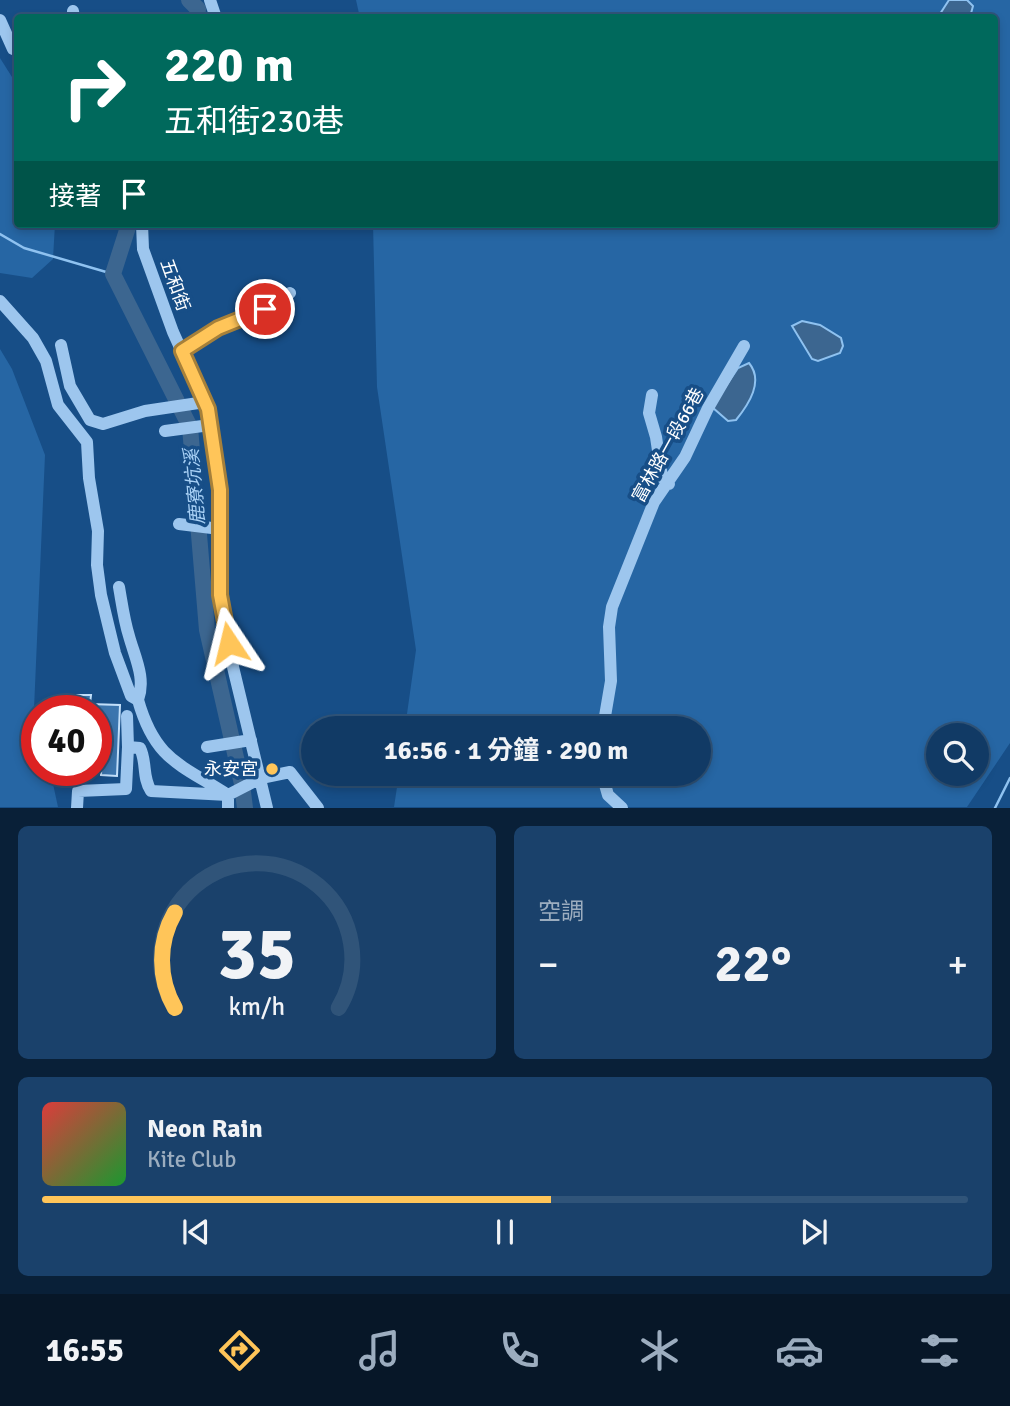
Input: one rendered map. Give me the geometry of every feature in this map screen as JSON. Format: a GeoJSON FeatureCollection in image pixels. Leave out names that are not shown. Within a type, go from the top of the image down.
{"type":"FeatureCollection","features":[{"type":"Feature","properties":{"kind":"street"},"geometry":{"type":"LineString","coordinates":[[0,20],[14,49]]}},
{"type":"Feature","properties":{"kind":"street","name":"五和街"},"geometry":{"type":"LineString","coordinates":[[140,228],[143,249],[204,402],[210,425],[220,490],[220,595],[233,667],[267,807]]}},
{"type":"Feature","properties":{"kind":"street"},"geometry":{"type":"LineString","coordinates":[[182,351],[218,328],[265,309],[290,293]]}},
{"type":"Feature","properties":{"kind":"street"},"geometry":{"type":"LineString","coordinates":[[0,301],[33,338],[46,361],[58,405],[88,442],[89,478],[98,531],[97,565],[101,595],[115,653],[131,696],[138,701]]}},
{"type":"Feature","properties":{"kind":"street"},"geometry":{"type":"LineString","coordinates":[[61,345],[70,386],[90,420],[103,424],[153,410],[204,402]]}},
{"type":"Feature","properties":{"kind":"street","name":"富林路一段66巷"},"geometry":{"type":"LineString","coordinates":[[605,716],[611,681],[609,627],[612,607],[654,502],[669,484],[744,346]]}},
{"type":"Feature","properties":{"kind":"street"},"geometry":{"type":"LineString","coordinates":[[652,396],[649,413],[662,477],[669,484]]}},
{"type":"Feature","properties":{"kind":"street"},"geometry":{"type":"LineString","coordinates":[[165,431],[210,425]]}},
{"type":"Feature","properties":{"kind":"street"},"geometry":{"type":"LineString","coordinates":[[179,524],[220,529]]}},
{"type":"Feature","properties":{"kind":"street"},"geometry":{"type":"LineString","coordinates":[[119,587],[128,635],[141,677],[142,690],[138,701],[146,727],[156,745],[228,801]]}},
{"type":"Feature","properties":{"kind":"street"},"geometry":{"type":"LineString","coordinates":[[77,807],[78,791],[126,789],[127,716]]}},
{"type":"Feature","properties":{"kind":"street"},"geometry":{"type":"LineString","coordinates":[[207,747],[251,740]]}},
{"type":"Feature","properties":{"kind":"street"},"geometry":{"type":"LineString","coordinates":[[128,747],[140,748],[144,756],[146,783],[151,790],[228,801],[261,778],[290,772],[318,807]]}},
{"type":"Feature","properties":{"kind":"street"},"geometry":{"type":"LineString","coordinates":[[605,786],[608,795],[622,807]]}},
{"type":"Feature","properties":{"kind":"shaded area"},"geometry":{"type":"Polygon","coordinates":[[[356,0],[1010,0],[1010,743],[989,774],[989,723],[926,723],[926,786],[981,786],[967,807],[394,807],[397,786],[711,786],[711,716],[407,716],[416,650],[377,387],[373,228],[998,228],[998,14],[359,14],[356,0]]]}},
{"type":"Feature","properties":{"kind":"shaded area"},"geometry":{"type":"Polygon","coordinates":[[[949,0],[967,0],[973,6],[971,14],[940,14],[949,0]]]}},
{"type":"Feature","properties":{"kind":"shaded area"},"geometry":{"type":"Polygon","coordinates":[[[0,58],[14,80],[14,228],[55,228],[53,259],[32,278],[0,273],[0,58]]]}},
{"type":"Feature","properties":{"kind":"shaded area"},"geometry":{"type":"Polygon","coordinates":[[[802,321],[820,325],[841,338],[843,346],[840,353],[818,361],[812,359],[792,326],[802,321]]]}},
{"type":"Feature","properties":{"kind":"shaded area"},"geometry":{"type":"Polygon","coordinates":[[[0,349],[12,369],[45,455],[35,695],[21,695],[21,786],[53,786],[58,807],[0,807],[0,349]]]}},
{"type":"Feature","properties":{"kind":"shaded area"},"geometry":{"type":"Polygon","coordinates":[[[749,363],[755,377],[753,392],[736,420],[728,421],[712,407],[738,368],[749,363]]]}},
{"type":"Feature","properties":{"kind":"building"},"geometry":{"type":"Polygon","coordinates":[[[112,705],[120,705],[117,776],[112,776],[112,705]]]}},
{"type":"Feature","properties":{"kind":"waterway","name":"鹿寮坑溪"},"geometry":{"type":"LineString","coordinates":[[189,0],[198,9],[197,14]]}},
{"type":"Feature","properties":{"kind":"waterway","name":"鹿寮坑溪"},"geometry":{"type":"LineString","coordinates":[[128,228],[113,274],[190,427],[207,630],[245,808]]}},
{"type":"Feature","properties":{"kind":"waterway"},"geometry":{"type":"LineString","coordinates":[[0,234],[24,248],[113,274]]}},
{"type":"Feature","properties":{"kind":"waterway"},"geometry":{"type":"LineString","coordinates":[[995,808],[1010,778]]}},
{"type":"Feature","properties":{"kind":"place","name":"永安宮"},"geometry":{"type":"Point","coordinates":[272,769]}},
{"type":"Feature","properties":{"kind":"route"},"geometry":{"type":"LineString","coordinates":[[229,643],[220,595],[220,490],[208,409],[182,351],[218,328],[265,309]]}}]}
